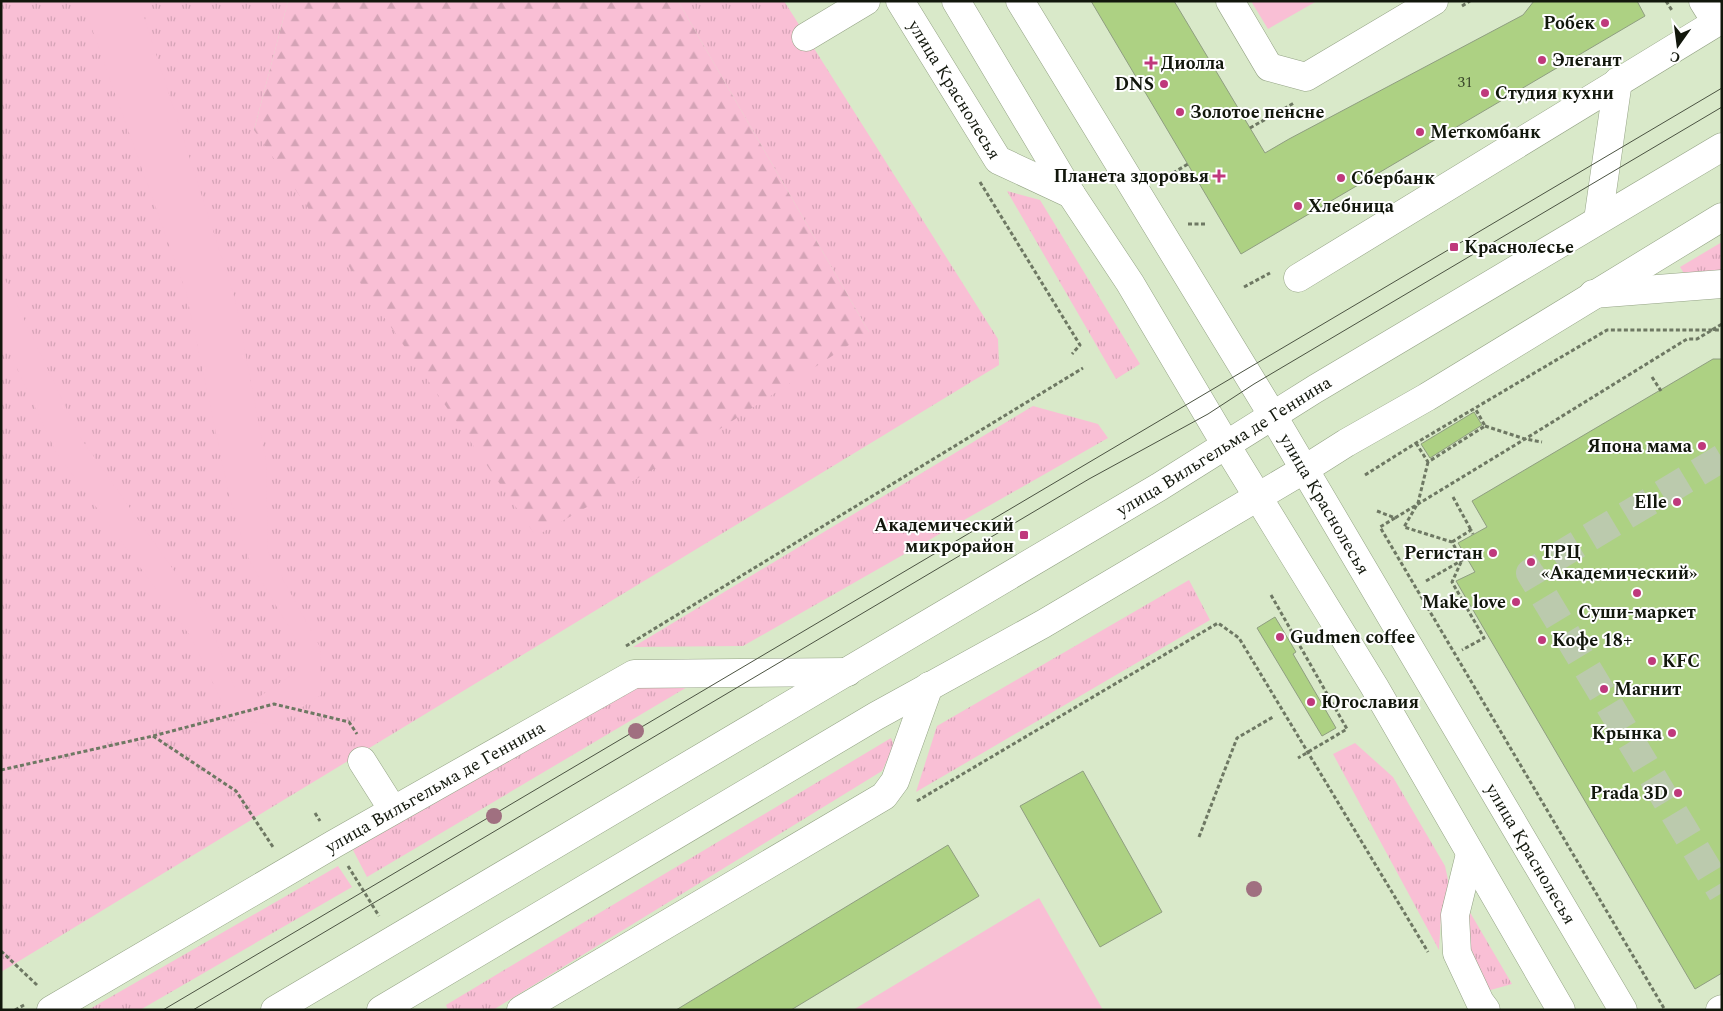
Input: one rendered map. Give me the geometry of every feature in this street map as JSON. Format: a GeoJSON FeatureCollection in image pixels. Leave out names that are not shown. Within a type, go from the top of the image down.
{"type":"FeatureCollection","features":[{"type":"Feature","properties":{"kind":"main road"},"geometry":{"type":"LineString","coordinates":[[806,37],[866,1]]}},
{"type":"Feature","properties":{"kind":"main road","name":"улица Краснолесья"},"geometry":{"type":"LineString","coordinates":[[900,1],[998,160],[1071,194]]}},
{"type":"Feature","properties":{"kind":"main road"},"geometry":{"type":"LineString","coordinates":[[956,1],[1071,194],[1130,283],[1226,445],[1374,686],[1561,1010]]}},
{"type":"Feature","properties":{"kind":"main road","name":"улица Краснолесья"},"geometry":{"type":"LineString","coordinates":[[1020,1],[1305,469],[1624,1010]]}},
{"type":"Feature","properties":{"kind":"main road"},"geometry":{"type":"LineString","coordinates":[[1230,1],[1269,66],[1306,76],[1434,1]]}},
{"type":"Feature","properties":{"kind":"main road"},"geometry":{"type":"LineString","coordinates":[[1298,278],[1618,81],[1714,14]]}},
{"type":"Feature","properties":{"kind":"main road"},"geometry":{"type":"LineString","coordinates":[[1598,220],[1618,81]]}},
{"type":"Feature","properties":{"kind":"main road","name":"улица Вильгельма де Геннина"},"geometry":{"type":"LineString","coordinates":[[275,1010],[1159,487],[1273,416],[1722,147]]}},
{"type":"Feature","properties":{"kind":"main road"},"geometry":{"type":"LineString","coordinates":[[381,1010],[929,686],[1043,624],[1346,443],[1427,397],[1593,294],[1722,218]]}},
{"type":"Feature","properties":{"kind":"main road"},"geometry":{"type":"LineString","coordinates":[[1593,294],[1722,284]]}},
{"type":"Feature","properties":{"kind":"main road","name":"улица Вильгельма де Геннина"},"geometry":{"type":"LineString","coordinates":[[45,998],[334,844],[634,674],[848,672]]}},
{"type":"Feature","properties":{"kind":"main road"},"geometry":{"type":"LineString","coordinates":[[521,1010],[884,796],[895,780],[929,686]]}},
{"type":"Feature","properties":{"kind":"main road"},"geometry":{"type":"LineString","coordinates":[[362,761],[393,810]]}},
{"type":"Feature","properties":{"kind":"main road"},"geometry":{"type":"LineString","coordinates":[[1470,854],[1455,915],[1457,954],[1478,1007]]}},
{"type":"Feature","properties":{"kind":"path"},"geometry":{"type":"LineString","coordinates":[[1666,1],[1673,12]]}},
{"type":"Feature","properties":{"kind":"path"},"geometry":{"type":"LineString","coordinates":[[1173,173],[1188,164]]}},
{"type":"Feature","properties":{"kind":"path"},"geometry":{"type":"LineString","coordinates":[[1664,1010],[1380,528],[1418,503],[1526,440],[1687,339],[1697,339],[1722,324]]}},
{"type":"Feature","properties":{"kind":"path"},"geometry":{"type":"LineString","coordinates":[[1365,475],[1607,330],[1722,330]]}},
{"type":"Feature","properties":{"kind":"path"},"geometry":{"type":"LineString","coordinates":[[1652,377],[1661,390]]}},
{"type":"Feature","properties":{"kind":"path"},"geometry":{"type":"LineString","coordinates":[[1475,408],[1485,426],[1526,440],[1542,442]]}},
{"type":"Feature","properties":{"kind":"path"},"geometry":{"type":"LineString","coordinates":[[1462,560],[1452,542],[1404,527],[1418,503],[1428,462],[1485,426]]}},
{"type":"Feature","properties":{"kind":"path"},"geometry":{"type":"LineString","coordinates":[[1416,443],[1428,462]]}},
{"type":"Feature","properties":{"kind":"path"},"geometry":{"type":"LineString","coordinates":[[1453,497],[1473,534]]}},
{"type":"Feature","properties":{"kind":"path"},"geometry":{"type":"LineString","coordinates":[[1377,511],[1394,518]]}},
{"type":"Feature","properties":{"kind":"path"},"geometry":{"type":"LineString","coordinates":[[1452,542],[1471,530]]}},
{"type":"Feature","properties":{"kind":"path"},"geometry":{"type":"LineString","coordinates":[[1426,581],[1466,558]]}},
{"type":"Feature","properties":{"kind":"path"},"geometry":{"type":"LineString","coordinates":[[1462,560],[1452,582],[1484,638],[1462,650]]}},
{"type":"Feature","properties":{"kind":"path"},"geometry":{"type":"LineString","coordinates":[[1271,595],[1347,729],[1298,758]]}},
{"type":"Feature","properties":{"kind":"path"},"geometry":{"type":"LineString","coordinates":[[1218,623],[1239,638],[1432,960]]}},
{"type":"Feature","properties":{"kind":"path"},"geometry":{"type":"LineString","coordinates":[[1,770],[153,736],[274,704],[349,722]]}},
{"type":"Feature","properties":{"kind":"path"},"geometry":{"type":"LineString","coordinates":[[1199,837],[1237,738],[1274,717]]}},
{"type":"Feature","properties":{"kind":"path"},"geometry":{"type":"LineString","coordinates":[[153,736],[236,791],[276,851]]}},
{"type":"Feature","properties":{"kind":"path"},"geometry":{"type":"LineString","coordinates":[[315,813],[394,939]]}},
{"type":"Feature","properties":{"kind":"path"},"geometry":{"type":"LineString","coordinates":[[1,951],[45,998]]}},
{"type":"Feature","properties":{"kind":"green space"},"geometry":{"type":"Polygon","coordinates":[[[1,1],[288,1],[254,130],[869,332],[678,1],[784,1],[998,339],[999,365],[1,972],[1,1]]]}},
{"type":"Feature","properties":{"kind":"green space"},"geometry":{"type":"Polygon","coordinates":[[[82,1],[139,1],[235,299],[266,461],[268,552],[320,647],[321,695],[274,725],[230,719],[191,637],[56,452],[1,334],[1,271],[80,437],[208,619],[235,689],[259,697],[300,669],[300,646],[249,560],[230,499],[186,292],[82,1]]]}},
{"type":"Feature","properties":{"kind":"green space"},"geometry":{"type":"Polygon","coordinates":[[[288,1],[678,1],[869,332],[689,449],[536,536],[254,130],[288,1]]]}},
{"type":"Feature","properties":{"kind":"green space"},"geometry":{"type":"Polygon","coordinates":[[[1251,1],[1317,1],[1268,29],[1251,1]]]}},
{"type":"Feature","properties":{"kind":"green space"},"geometry":{"type":"Polygon","coordinates":[[[1007,191],[1040,200],[1140,364],[1116,379],[1007,191]]]}},
{"type":"Feature","properties":{"kind":"green space"},"geometry":{"type":"Polygon","coordinates":[[[1722,242],[1722,270],[1685,275],[1680,267],[1722,242]]]}},
{"type":"Feature","properties":{"kind":"green space"},"geometry":{"type":"Polygon","coordinates":[[[1033,406],[1098,424],[1108,438],[743,646],[633,647],[1033,406]]]}},
{"type":"Feature","properties":{"kind":"green space"},"geometry":{"type":"Polygon","coordinates":[[[1189,580],[1210,620],[916,792],[937,726],[1189,580]]]}},
{"type":"Feature","properties":{"kind":"green space"},"geometry":{"type":"Polygon","coordinates":[[[694,683],[367,877],[353,850],[627,687],[694,683]]]}},
{"type":"Feature","properties":{"kind":"green space"},"geometry":{"type":"Polygon","coordinates":[[[891,738],[894,746],[882,771],[493,1010],[448,1010],[446,1005],[891,738]]]}},
{"type":"Feature","properties":{"kind":"green space"},"geometry":{"type":"Polygon","coordinates":[[[1355,743],[1393,777],[1445,866],[1450,889],[1441,915],[1439,950],[1333,754],[1355,743]]]}},
{"type":"Feature","properties":{"kind":"green space"},"geometry":{"type":"Polygon","coordinates":[[[338,866],[352,887],[140,1010],[88,1010],[338,866]]]}},
{"type":"Feature","properties":{"kind":"green space"},"geometry":{"type":"Polygon","coordinates":[[[1039,898],[1103,1010],[853,1010],[1039,898]]]}},
{"type":"Feature","properties":{"kind":"green space"},"geometry":{"type":"Polygon","coordinates":[[[1468,909],[1512,984],[1487,991],[1466,955],[1468,909]]]}},
{"type":"Feature","properties":{"kind":"building"},"geometry":{"type":"Polygon","coordinates":[[[1091,1],[1174,1],[1265,153],[1523,15],[1534,1],[1637,1],[1645,16],[1241,254],[1091,1]]]}},
{"type":"Feature","properties":{"kind":"building"},"geometry":{"type":"Polygon","coordinates":[[[1713,359],[1722,359],[1722,973],[1695,989],[1456,581],[1475,572],[1458,543],[1487,527],[1472,501],[1713,359]]]}},
{"type":"Feature","properties":{"kind":"building"},"geometry":{"type":"Polygon","coordinates":[[[1474,412],[1482,425],[1430,458],[1421,444],[1474,412]]]}},
{"type":"Feature","properties":{"kind":"building"},"geometry":{"type":"Polygon","coordinates":[[[1275,617],[1296,652],[1293,654],[1336,728],[1322,736],[1257,628],[1275,617]]]}},
{"type":"Feature","properties":{"kind":"building"},"geometry":{"type":"Polygon","coordinates":[[[1083,771],[1162,912],[1100,947],[1020,806],[1083,771]]]}},
{"type":"Feature","properties":{"kind":"building"},"geometry":{"type":"Polygon","coordinates":[[[948,845],[979,896],[791,1010],[676,1010],[948,845]]]}},
{"type":"Feature","properties":{"kind":"tunnel"},"geometry":{"type":"LineString","coordinates":[[1722,458],[1530,573],[1722,893]]}},
{"type":"Feature","properties":{"kind":"tram line"},"geometry":{"type":"LineString","coordinates":[[163,1010],[1722,88]]}},
{"type":"Feature","properties":{"kind":"tram line"},"geometry":{"type":"LineString","coordinates":[[193,1010],[1089,479],[1208,414],[1254,384],[1722,107]]}},
{"type":"Feature","properties":{"kind":"place","name":"Робек"},"geometry":{"type":"Point","coordinates":[1605,23]}},
{"type":"Feature","properties":{"kind":"place","name":"Элегант"},"geometry":{"type":"Point","coordinates":[1542,60]}},
{"type":"Feature","properties":{"kind":"place","name":"Диолла"},"geometry":{"type":"Point","coordinates":[1151,63]}},
{"type":"Feature","properties":{"kind":"place","name":"DNS"},"geometry":{"type":"Point","coordinates":[1164,84]}},
{"type":"Feature","properties":{"kind":"place","name":"Студия кухни"},"geometry":{"type":"Point","coordinates":[1485,93]}},
{"type":"Feature","properties":{"kind":"place","name":"Золотое пенсне"},"geometry":{"type":"Point","coordinates":[1180,112]}},
{"type":"Feature","properties":{"kind":"place","name":"Меткомбанк"},"geometry":{"type":"Point","coordinates":[1420,132]}},
{"type":"Feature","properties":{"kind":"place","name":"Планета здоровья"},"geometry":{"type":"Point","coordinates":[1219,176]}},
{"type":"Feature","properties":{"kind":"place","name":"Сбербанк"},"geometry":{"type":"Point","coordinates":[1341,178]}},
{"type":"Feature","properties":{"kind":"place","name":"Хлебница"},"geometry":{"type":"Point","coordinates":[1298,206]}},
{"type":"Feature","properties":{"kind":"place","name":"Краснолесье"},"geometry":{"type":"Point","coordinates":[1454,247]}},
{"type":"Feature","properties":{"kind":"place","name":"Япона мама"},"geometry":{"type":"Point","coordinates":[1702,446]}},
{"type":"Feature","properties":{"kind":"place","name":"Elle"},"geometry":{"type":"Point","coordinates":[1677,502]}},
{"type":"Feature","properties":{"kind":"place","name":"Академический микрорайон"},"geometry":{"type":"Point","coordinates":[1024,535]}},
{"type":"Feature","properties":{"kind":"place","name":"Регистан"},"geometry":{"type":"Point","coordinates":[1493,553]}},
{"type":"Feature","properties":{"kind":"place","name":"ТРЦ «Академический»"},"geometry":{"type":"Point","coordinates":[1531,562]}},
{"type":"Feature","properties":{"kind":"place","name":"Суши-маркет"},"geometry":{"type":"Point","coordinates":[1637,593]}},
{"type":"Feature","properties":{"kind":"place","name":"Make love"},"geometry":{"type":"Point","coordinates":[1516,602]}},
{"type":"Feature","properties":{"kind":"place","name":"Gudmen coffee"},"geometry":{"type":"Point","coordinates":[1280,637]}},
{"type":"Feature","properties":{"kind":"place","name":"Кофе 18+"},"geometry":{"type":"Point","coordinates":[1542,640]}},
{"type":"Feature","properties":{"kind":"place","name":"KFC"},"geometry":{"type":"Point","coordinates":[1652,661]}},
{"type":"Feature","properties":{"kind":"place","name":"Магнит"},"geometry":{"type":"Point","coordinates":[1604,689]}},
{"type":"Feature","properties":{"kind":"place","name":"Югославия"},"geometry":{"type":"Point","coordinates":[1311,702]}},
{"type":"Feature","properties":{"kind":"place","name":"Крынка"},"geometry":{"type":"Point","coordinates":[1672,733]}},
{"type":"Feature","properties":{"kind":"place","name":"Prada 3D"},"geometry":{"type":"Point","coordinates":[1678,793]}}]}
